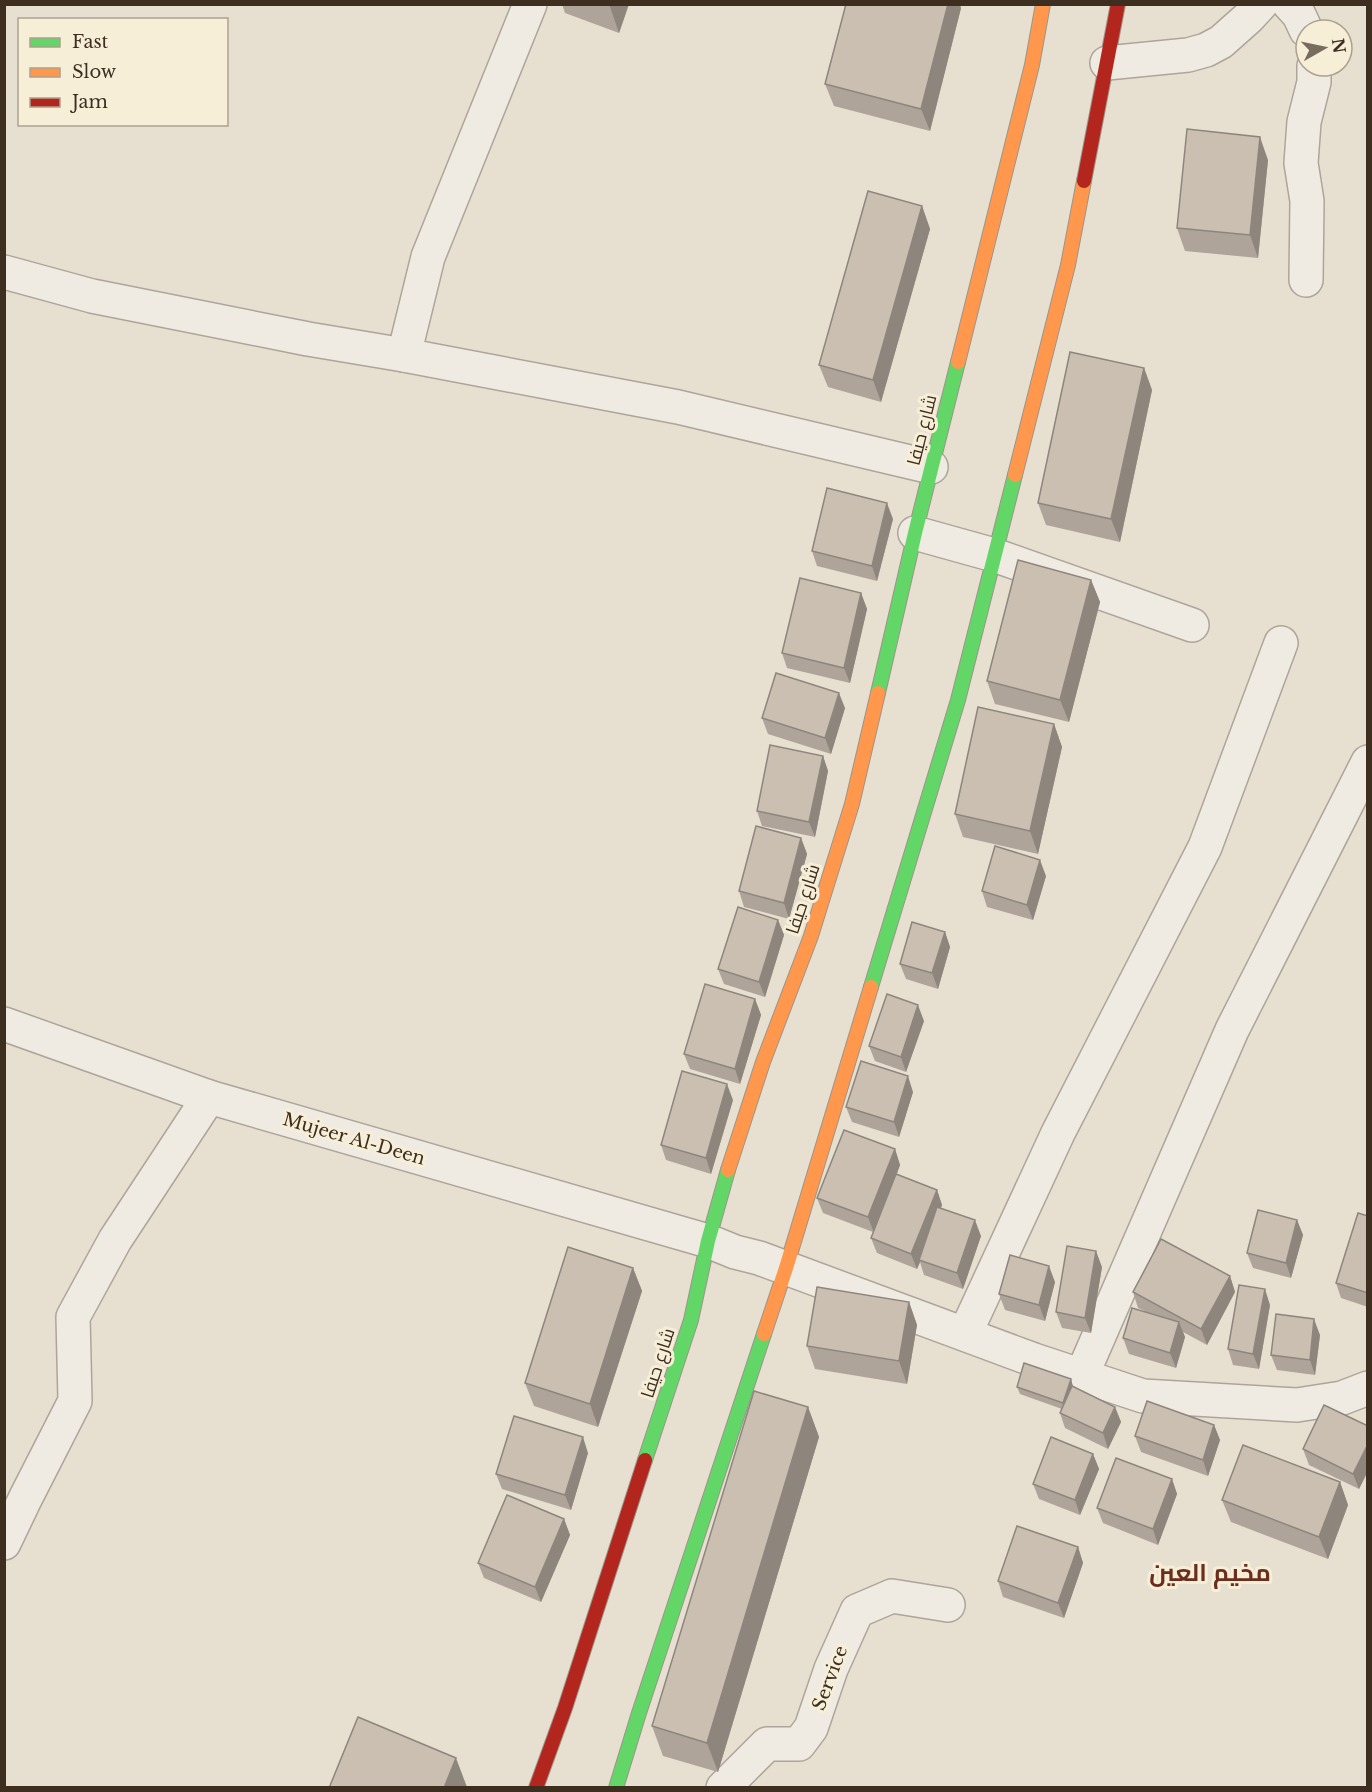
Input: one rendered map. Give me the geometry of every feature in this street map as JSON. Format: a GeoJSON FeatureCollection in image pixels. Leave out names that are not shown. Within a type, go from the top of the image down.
{"type":"FeatureCollection","features":[{"type":"Feature","properties":{"kind":"main road","name":"شارع حيفا"},"geometry":{"type":"LineString","coordinates":[[536,1788],[565,1708],[691,1320],[708,1241],[763,1062],[810,936],[852,804],[915,532],[1032,65],[1042,4]]}},
{"type":"Feature","properties":{"kind":"main road"},"geometry":{"type":"LineString","coordinates":[[616,1788],[786,1268],[958,700],[1068,265],[1118,4]]}},
{"type":"Feature","properties":{"kind":"street"},"geometry":{"type":"LineString","coordinates":[[404,355],[428,256],[530,4]]}},
{"type":"Feature","properties":{"kind":"street"},"geometry":{"type":"LineString","coordinates":[[1107,63],[1188,55],[1206,50],[1221,42],[1260,4]]}},
{"type":"Feature","properties":{"kind":"street"},"geometry":{"type":"LineString","coordinates":[[1289,4],[1300,18]]}},
{"type":"Feature","properties":{"kind":"street"},"geometry":{"type":"LineString","coordinates":[[1306,280],[1307,201],[1301,163],[1304,122],[1314,78]]}},
{"type":"Feature","properties":{"kind":"street"},"geometry":{"type":"LineString","coordinates":[[4,273],[92,296],[308,339],[678,407],[931,467]]}},
{"type":"Feature","properties":{"kind":"street"},"geometry":{"type":"LineString","coordinates":[[915,532],[994,555],[1192,625]]}},
{"type":"Feature","properties":{"kind":"street"},"geometry":{"type":"LineString","coordinates":[[965,1334],[1058,1133],[1205,847],[1281,643]]}},
{"type":"Feature","properties":{"kind":"street"},"geometry":{"type":"LineString","coordinates":[[1082,1376],[1232,1030],[1368,762]]}},
{"type":"Feature","properties":{"kind":"street","name":"Mujeer Al-Deen"},"geometry":{"type":"LineString","coordinates":[[4,1024],[208,1097],[708,1241],[1143,1396],[1297,1405],[1342,1398],[1368,1388]]}},
{"type":"Feature","properties":{"kind":"street"},"geometry":{"type":"LineString","coordinates":[[4,1543],[75,1401],[73,1317],[115,1240],[208,1097]]}},
{"type":"Feature","properties":{"kind":"street","name":"Service"},"geometry":{"type":"LineString","coordinates":[[723,1788],[767,1743],[799,1744],[811,1728],[831,1669],[857,1611],[892,1596],[948,1605]]}},
{"type":"Feature","properties":{"kind":"building"},"geometry":{"type":"Polygon","coordinates":[[[846,4],[948,4],[921,109],[825,84],[846,4]]]}},
{"type":"Feature","properties":{"kind":"building"},"geometry":{"type":"Polygon","coordinates":[[[1187,129],[1260,137],[1250,235],[1177,228],[1187,129]]]}},
{"type":"Feature","properties":{"kind":"building"},"geometry":{"type":"Polygon","coordinates":[[[868,191],[922,206],[873,380],[819,365],[868,191]]]}},
{"type":"Feature","properties":{"kind":"building"},"geometry":{"type":"Polygon","coordinates":[[[1070,352],[1144,368],[1111,519],[1038,503],[1070,352]]]}},
{"type":"Feature","properties":{"kind":"building"},"geometry":{"type":"Polygon","coordinates":[[[827,488],[887,503],[872,566],[812,551],[827,488]]]}},
{"type":"Feature","properties":{"kind":"building"},"geometry":{"type":"Polygon","coordinates":[[[1018,560],[1091,580],[1060,700],[987,681],[1018,560]]]}},
{"type":"Feature","properties":{"kind":"building"},"geometry":{"type":"Polygon","coordinates":[[[800,578],[861,593],[844,668],[782,653],[800,578]]]}},
{"type":"Feature","properties":{"kind":"building"},"geometry":{"type":"Polygon","coordinates":[[[776,673],[839,693],[825,738],[762,718],[776,673]]]}},
{"type":"Feature","properties":{"kind":"building"},"geometry":{"type":"Polygon","coordinates":[[[978,707],[1054,724],[1030,831],[955,814],[978,707]]]}},
{"type":"Feature","properties":{"kind":"building"},"geometry":{"type":"Polygon","coordinates":[[[770,745],[823,756],[809,822],[757,811],[770,745]]]}},
{"type":"Feature","properties":{"kind":"building"},"geometry":{"type":"Polygon","coordinates":[[[756,826],[801,838],[784,903],[739,891],[756,826]]]}},
{"type":"Feature","properties":{"kind":"building"},"geometry":{"type":"Polygon","coordinates":[[[995,846],[1040,860],[1027,905],[982,891],[995,846]]]}},
{"type":"Feature","properties":{"kind":"building"},"geometry":{"type":"Polygon","coordinates":[[[738,907],[778,920],[759,982],[718,969],[738,907]]]}},
{"type":"Feature","properties":{"kind":"building"},"geometry":{"type":"Polygon","coordinates":[[[912,922],[945,932],[932,973],[900,964],[912,922]]]}},
{"type":"Feature","properties":{"kind":"building"},"geometry":{"type":"Polygon","coordinates":[[[705,984],[755,999],[735,1069],[684,1054],[705,984]]]}},
{"type":"Feature","properties":{"kind":"building"},"geometry":{"type":"Polygon","coordinates":[[[887,994],[918,1005],[901,1057],[869,1046],[887,994]]]}},
{"type":"Feature","properties":{"kind":"building"},"geometry":{"type":"Polygon","coordinates":[[[861,1061],[908,1076],[894,1122],[846,1107],[861,1061]]]}},
{"type":"Feature","properties":{"kind":"building"},"geometry":{"type":"Polygon","coordinates":[[[682,1071],[727,1084],[706,1158],[661,1145],[682,1071]]]}},
{"type":"Feature","properties":{"kind":"building"},"geometry":{"type":"Polygon","coordinates":[[[844,1130],[895,1149],[868,1217],[817,1198],[844,1130]]]}},
{"type":"Feature","properties":{"kind":"building"},"geometry":{"type":"Polygon","coordinates":[[[896,1174],[937,1190],[911,1254],[871,1238],[896,1174]]]}},
{"type":"Feature","properties":{"kind":"building"},"geometry":{"type":"Polygon","coordinates":[[[937,1207],[975,1220],[957,1273],[919,1260],[937,1207]]]}},
{"type":"Feature","properties":{"kind":"building"},"geometry":{"type":"Polygon","coordinates":[[[1258,1210],[1297,1220],[1286,1263],[1247,1253],[1258,1210]]]}},
{"type":"Feature","properties":{"kind":"building"},"geometry":{"type":"Polygon","coordinates":[[[1358,1213],[1368,1216],[1368,1293],[1336,1283],[1358,1213]]]}},
{"type":"Feature","properties":{"kind":"building"},"geometry":{"type":"Polygon","coordinates":[[[1161,1239],[1230,1276],[1201,1329],[1133,1292],[1161,1239]]]}},
{"type":"Feature","properties":{"kind":"building"},"geometry":{"type":"Polygon","coordinates":[[[1067,1246],[1096,1251],[1085,1318],[1056,1312],[1067,1246]]]}},
{"type":"Feature","properties":{"kind":"building"},"geometry":{"type":"Polygon","coordinates":[[[568,1247],[633,1268],[590,1404],[525,1383],[568,1247]]]}},
{"type":"Feature","properties":{"kind":"building"},"geometry":{"type":"Polygon","coordinates":[[[1010,1255],[1049,1266],[1039,1305],[999,1294],[1010,1255]]]}},
{"type":"Feature","properties":{"kind":"building"},"geometry":{"type":"Polygon","coordinates":[[[1239,1285],[1265,1289],[1253,1354],[1228,1349],[1239,1285]]]}},
{"type":"Feature","properties":{"kind":"building"},"geometry":{"type":"Polygon","coordinates":[[[817,1287],[909,1302],[899,1361],[807,1346],[817,1287]]]}},
{"type":"Feature","properties":{"kind":"building"},"geometry":{"type":"Polygon","coordinates":[[[1132,1308],[1179,1322],[1170,1353],[1123,1338],[1132,1308]]]}},
{"type":"Feature","properties":{"kind":"building"},"geometry":{"type":"Polygon","coordinates":[[[1276,1314],[1314,1319],[1310,1360],[1271,1355],[1276,1314]]]}},
{"type":"Feature","properties":{"kind":"building"},"geometry":{"type":"Polygon","coordinates":[[[1024,1363],[1071,1379],[1063,1403],[1017,1387],[1024,1363]]]}},
{"type":"Feature","properties":{"kind":"building"},"geometry":{"type":"Polygon","coordinates":[[[1072,1386],[1115,1407],[1103,1433],[1060,1413],[1072,1386]]]}},
{"type":"Feature","properties":{"kind":"building"},"geometry":{"type":"Polygon","coordinates":[[[754,1391],[808,1407],[707,1743],[652,1726],[754,1391]]]}},
{"type":"Feature","properties":{"kind":"building"},"geometry":{"type":"Polygon","coordinates":[[[1147,1401],[1214,1425],[1203,1460],[1135,1436],[1147,1401]]]}},
{"type":"Feature","properties":{"kind":"building"},"geometry":{"type":"Polygon","coordinates":[[[1324,1405],[1368,1426],[1368,1444],[1353,1474],[1303,1449],[1324,1405]]]}},
{"type":"Feature","properties":{"kind":"building"},"geometry":{"type":"Polygon","coordinates":[[[514,1416],[583,1437],[565,1495],[496,1474],[514,1416]]]}},
{"type":"Feature","properties":{"kind":"building"},"geometry":{"type":"Polygon","coordinates":[[[1051,1437],[1093,1454],[1075,1500],[1033,1484],[1051,1437]]]}},
{"type":"Feature","properties":{"kind":"building"},"geometry":{"type":"Polygon","coordinates":[[[1243,1445],[1340,1482],[1319,1537],[1222,1500],[1243,1445]]]}},
{"type":"Feature","properties":{"kind":"building"},"geometry":{"type":"Polygon","coordinates":[[[1116,1458],[1172,1479],[1153,1529],[1097,1508],[1116,1458]]]}},
{"type":"Feature","properties":{"kind":"building"},"geometry":{"type":"Polygon","coordinates":[[[507,1495],[564,1519],[535,1587],[478,1563],[507,1495]]]}},
{"type":"Feature","properties":{"kind":"building"},"geometry":{"type":"Polygon","coordinates":[[[1017,1526],[1078,1547],[1058,1603],[998,1581],[1017,1526]]]}},
{"type":"Feature","properties":{"kind":"building"},"geometry":{"type":"Polygon","coordinates":[[[358,1717],[456,1758],[444,1788],[329,1788],[358,1717]]]}},
{"type":"Feature","properties":{"kind":"traffic: fast"},"geometry":{"type":"LineString","coordinates":[[878,693],[958,362]]}},
{"type":"Feature","properties":{"kind":"traffic: fast"},"geometry":{"type":"LineString","coordinates":[[871,987],[958,700],[1015,475]]}},
{"type":"Feature","properties":{"kind":"traffic: fast"},"geometry":{"type":"LineString","coordinates":[[645,1460],[691,1320],[708,1241],[728,1170]]}},
{"type":"Feature","properties":{"kind":"traffic: fast"},"geometry":{"type":"LineString","coordinates":[[616,1788],[764,1334]]}},
{"type":"Feature","properties":{"kind":"traffic: slow"},"geometry":{"type":"LineString","coordinates":[[958,362],[1032,65],[1043,4]]}},
{"type":"Feature","properties":{"kind":"traffic: slow"},"geometry":{"type":"LineString","coordinates":[[1015,475],[1068,265],[1084,181]]}},
{"type":"Feature","properties":{"kind":"traffic: slow"},"geometry":{"type":"LineString","coordinates":[[728,1170],[763,1062],[811,936],[852,804],[878,693]]}},
{"type":"Feature","properties":{"kind":"traffic: slow"},"geometry":{"type":"LineString","coordinates":[[764,1334],[871,987]]}},
{"type":"Feature","properties":{"kind":"traffic: jam"},"geometry":{"type":"LineString","coordinates":[[1084,181],[1118,4]]}},
{"type":"Feature","properties":{"kind":"traffic: jam"},"geometry":{"type":"LineString","coordinates":[[536,1788],[565,1708],[645,1460]]}},
{"type":"Feature","properties":{"kind":"district","name":"مخيم العين"},"geometry":{"type":"Point","coordinates":[1210,1572]}}]}
